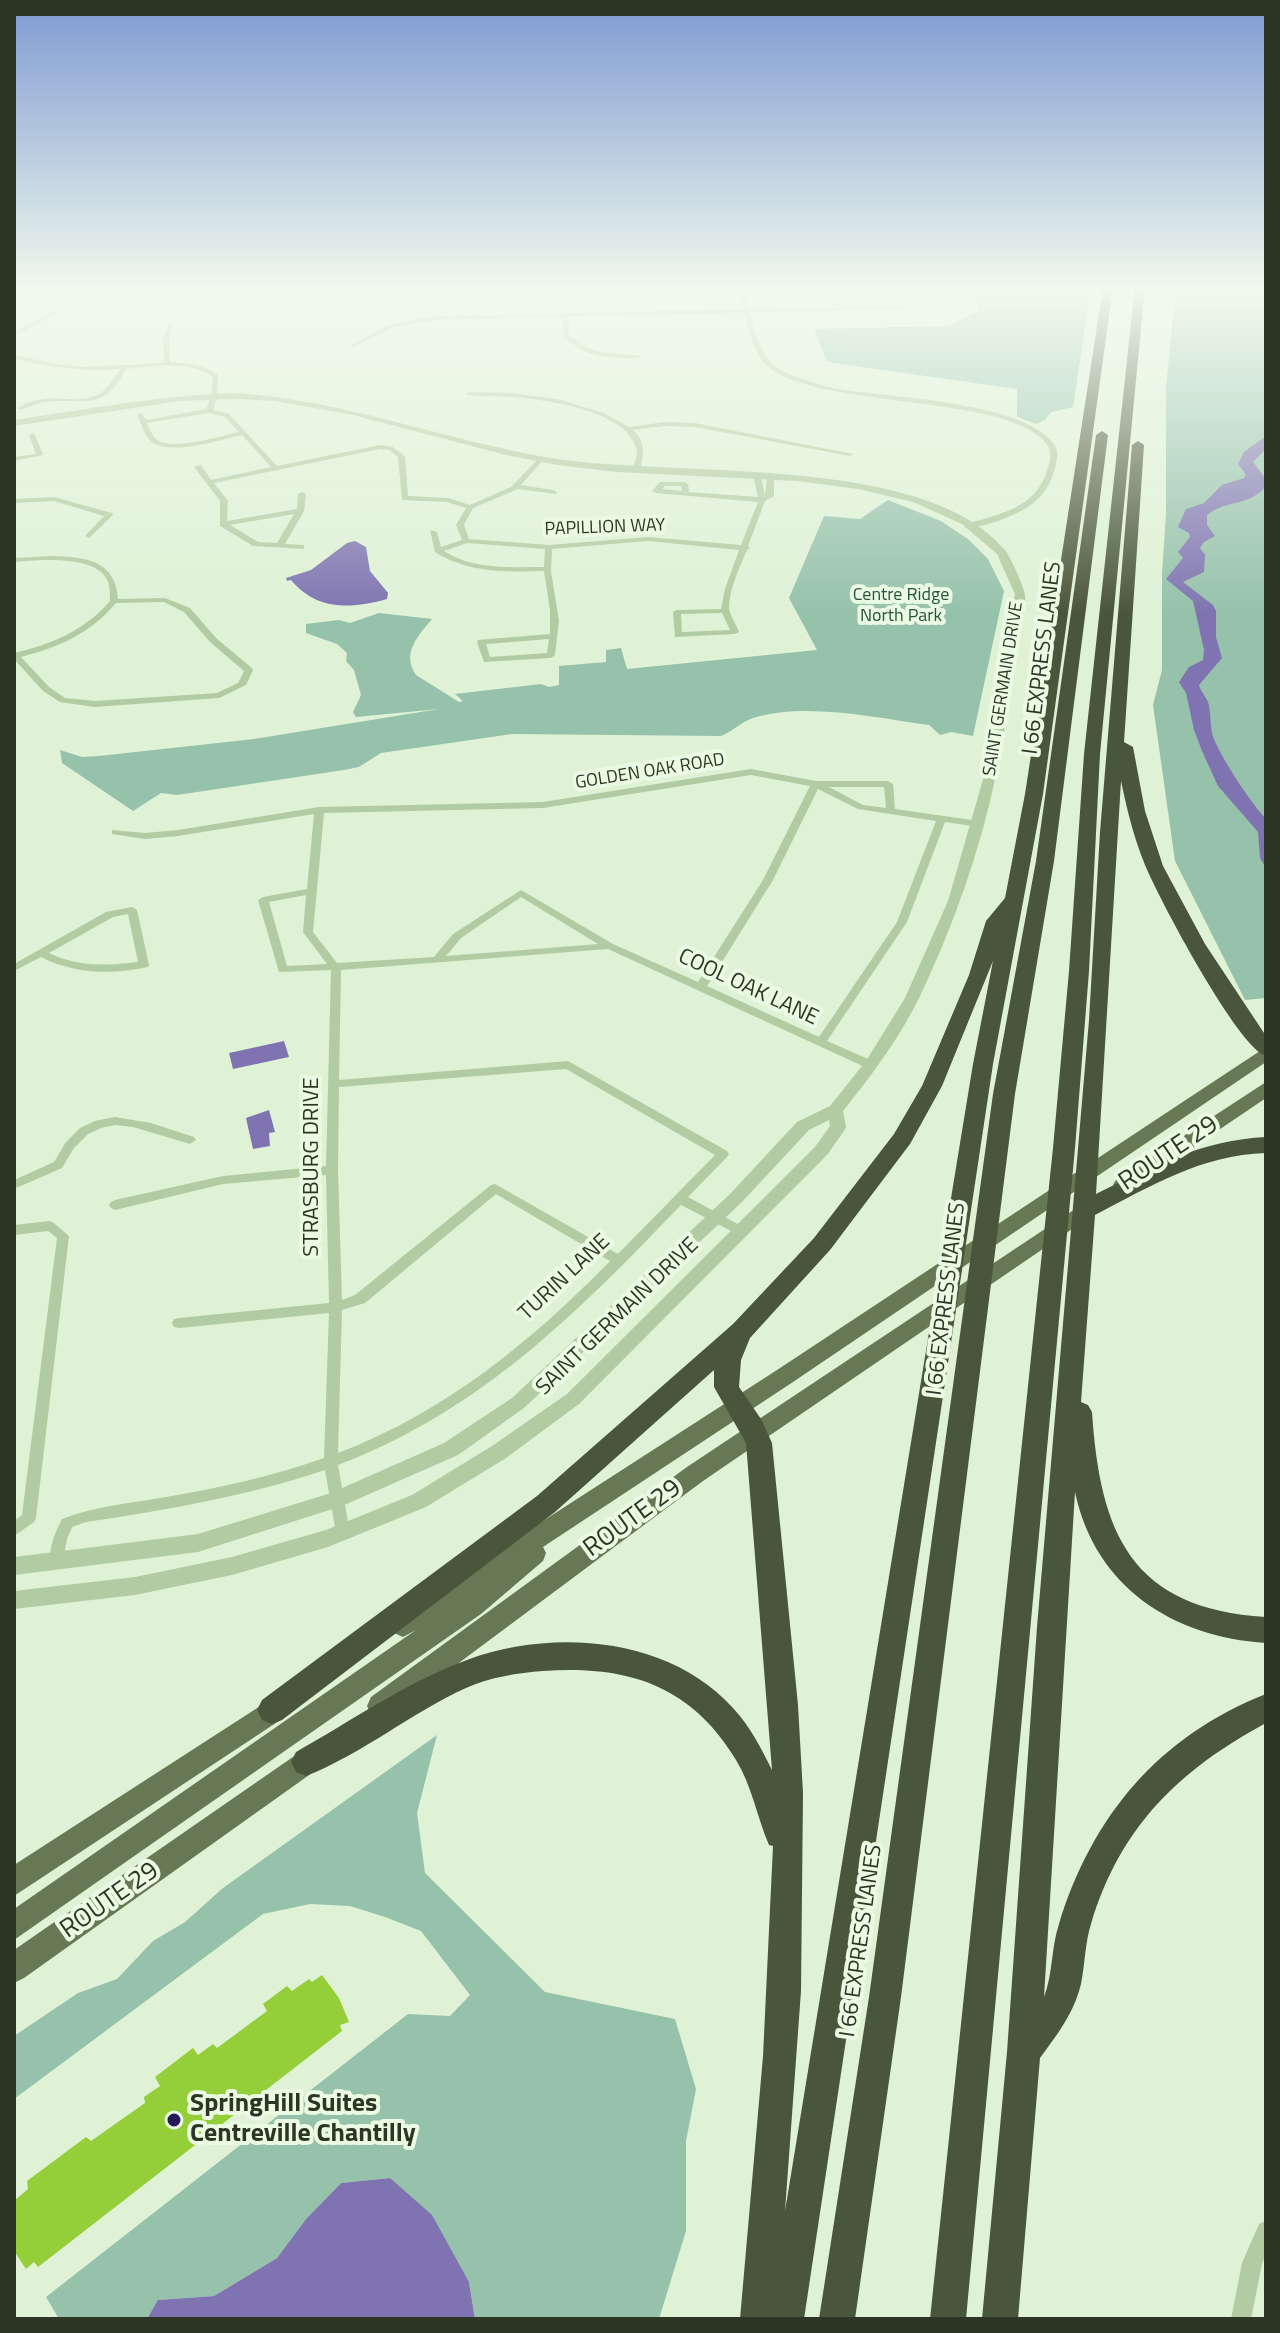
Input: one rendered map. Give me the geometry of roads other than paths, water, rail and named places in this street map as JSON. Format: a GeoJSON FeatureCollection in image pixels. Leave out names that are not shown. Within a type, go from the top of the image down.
{"type":"FeatureCollection","features":[{"type":"Feature","properties":{"kind":"highway"},"geometry":{"type":"LineString","coordinates":[[786,2319],[983,1064],[1017,896],[1093,396]]}},
{"type":"Feature","properties":{"kind":"highway","name":"I 66 EXPRESS LANES"},"geometry":{"type":"LineString","coordinates":[[837,2319],[889,1967],[990,1197],[1058,778],[1107,396]]}},
{"type":"Feature","properties":{"kind":"highway"},"geometry":{"type":"LineString","coordinates":[[948,2319],[1064,1148],[1079,971],[1092,754],[1129,396]]}},
{"type":"Feature","properties":{"kind":"highway"},"geometry":{"type":"LineString","coordinates":[[1000,2319],[1024,2052],[1051,1627],[1091,1129],[1119,682],[1140,426]]}},
{"type":"Feature","properties":{"kind":"highway"},"geometry":{"type":"LineString","coordinates":[[1119,682],[1129,788],[1141,836],[1165,891],[1233,1004],[1266,1051]]}},
{"type":"Feature","properties":{"kind":"highway"},"geometry":{"type":"LineString","coordinates":[[272,1710],[546,1504],[742,1331],[822,1244],[902,1139],[944,1058],[979,975],[995,921],[1017,896]]}},
{"type":"Feature","properties":{"kind":"highway"},"geometry":{"type":"LineString","coordinates":[[1233,1004],[1250,1016],[1266,1021]]}},
{"type":"Feature","properties":{"kind":"highway"},"geometry":{"type":"LineString","coordinates":[[1087,1209],[1197,1154],[1223,1146],[1266,1145]]}},
{"type":"Feature","properties":{"kind":"highway"},"geometry":{"type":"LineString","coordinates":[[742,1331],[723,1376],[727,1391],[756,1432],[784,1712],[789,1880],[777,2101],[758,2319]]}},
{"type":"Feature","properties":{"kind":"highway"},"geometry":{"type":"LineString","coordinates":[[1075,1332],[1085,1480],[1092,1512],[1106,1544],[1135,1581],[1179,1612],[1219,1626],[1266,1630]]}},
{"type":"Feature","properties":{"kind":"highway"},"geometry":{"type":"LineString","coordinates":[[306,1762],[461,1675],[507,1663],[563,1654],[600,1655],[627,1661],[657,1671],[690,1688],[721,1714],[740,1736],[755,1760],[770,1797],[789,1880]]}},
{"type":"Feature","properties":{"kind":"highway"},"geometry":{"type":"LineString","coordinates":[[1024,2052],[1059,2000],[1070,1939],[1085,1891],[1114,1831],[1172,1764],[1230,1726],[1266,1708]]}},
{"type":"Feature","properties":{"kind":"main road","name":"ROUTE 29"},"geometry":{"type":"LineString","coordinates":[[14,1882],[1102,1166],[1266,1051]]}},
{"type":"Feature","properties":{"kind":"main road","name":"ROUTE 29"},"geometry":{"type":"LineString","coordinates":[[14,1968],[306,1762],[590,1550],[756,1432],[1266,1089]]}},
{"type":"Feature","properties":{"kind":"main road"},"geometry":{"type":"LineString","coordinates":[[14,1926],[472,1606],[603,1495]]}},
{"type":"Feature","properties":{"kind":"street"},"geometry":{"type":"LineString","coordinates":[[21,408],[38,399],[70,403],[100,396]]}},
{"type":"Feature","properties":{"kind":"street"},"geometry":{"type":"LineString","coordinates":[[514,396],[570,405],[604,415],[629,429],[640,446],[636,470]]}},
{"type":"Feature","properties":{"kind":"street"},"geometry":{"type":"LineString","coordinates":[[880,396],[995,415],[1043,436],[1054,455],[1050,481],[1044,491],[1020,509],[968,526]]}},
{"type":"Feature","properties":{"kind":"street"},"geometry":{"type":"LineString","coordinates":[[209,411],[214,397]]}},
{"type":"Feature","properties":{"kind":"street","name":"SAINT GERMAIN DRIVE"},"geometry":{"type":"LineString","coordinates":[[14,423],[161,400],[257,397],[305,402],[541,459],[636,470],[820,479],[880,490],[931,506],[968,526],[1006,558],[1016,576],[1020,594],[990,776],[955,901],[912,998],[871,1065],[835,1110],[803,1126],[715,1218],[518,1403],[451,1449],[335,1500],[198,1543],[14,1566]]}},
{"type":"Feature","properties":{"kind":"street"},"geometry":{"type":"LineString","coordinates":[[244,433],[200,442],[162,444],[152,439],[142,418],[209,411],[227,415],[244,433],[274,467]]}},
{"type":"Feature","properties":{"kind":"street"},"geometry":{"type":"LineString","coordinates":[[629,429],[664,424],[695,425],[850,454]]}},
{"type":"Feature","properties":{"kind":"street"},"geometry":{"type":"LineString","coordinates":[[14,459],[40,455],[32,435]]}},
{"type":"Feature","properties":{"kind":"street"},"geometry":{"type":"LineString","coordinates":[[210,482],[362,449],[391,448],[401,456],[405,498],[448,500],[470,507]]}},
{"type":"Feature","properties":{"kind":"street"},"geometry":{"type":"LineString","coordinates":[[438,550],[466,541],[460,525],[470,507],[517,487],[541,459]]}},
{"type":"Feature","properties":{"kind":"street"},"geometry":{"type":"LineString","coordinates":[[198,467],[224,501],[223,524]]}},
{"type":"Feature","properties":{"kind":"street"},"geometry":{"type":"LineString","coordinates":[[725,611],[677,612],[678,635],[735,632],[725,611],[725,595],[746,548],[762,500],[757,475]]}},
{"type":"Feature","properties":{"kind":"street"},"geometry":{"type":"LineString","coordinates":[[686,494],[762,500],[770,496],[771,476]]}},
{"type":"Feature","properties":{"kind":"street"},"geometry":{"type":"LineString","coordinates":[[517,487],[553,492]]}},
{"type":"Feature","properties":{"kind":"street"},"geometry":{"type":"LineString","coordinates":[[280,545],[300,511],[302,494]]}},
{"type":"Feature","properties":{"kind":"street"},"geometry":{"type":"LineString","coordinates":[[14,501],[54,499],[109,515],[89,536]]}},
{"type":"Feature","properties":{"kind":"street"},"geometry":{"type":"LineString","coordinates":[[223,524],[300,511]]}},
{"type":"Feature","properties":{"kind":"street"},"geometry":{"type":"LineString","coordinates":[[223,524],[256,544],[301,547]]}},
{"type":"Feature","properties":{"kind":"street"},"geometry":{"type":"LineString","coordinates":[[433,532],[438,550],[454,559],[486,567],[546,569]]}},
{"type":"Feature","properties":{"kind":"street","name":"PAPILLION WAY"},"geometry":{"type":"LineString","coordinates":[[466,541],[549,547],[648,539],[746,548]]}},
{"type":"Feature","properties":{"kind":"street"},"geometry":{"type":"LineString","coordinates":[[549,547],[546,569],[554,612],[554,636],[551,655],[487,660],[481,642],[554,636]]}},
{"type":"Feature","properties":{"kind":"street"},"geometry":{"type":"LineString","coordinates":[[14,560],[65,559],[100,568],[112,581],[114,601],[101,618],[81,634],[15,656],[46,689],[63,700],[100,705],[219,695],[242,685],[249,670],[213,640],[187,610],[165,600],[114,601]]}},
{"type":"Feature","properties":{"kind":"street","name":"GOLDEN OAK ROAD"},"geometry":{"type":"LineString","coordinates":[[115,832],[145,836],[178,833],[319,810],[543,805],[751,772],[816,784],[861,807],[979,824]]}},
{"type":"Feature","properties":{"kind":"street"},"geometry":{"type":"LineString","coordinates":[[701,987],[768,880],[816,784],[888,784],[891,812]]}},
{"type":"Feature","properties":{"kind":"street"},"geometry":{"type":"LineString","coordinates":[[319,810],[308,932],[336,969]]}},
{"type":"Feature","properties":{"kind":"street"},"geometry":{"type":"LineString","coordinates":[[820,1043],[902,922],[941,819]]}},
{"type":"Feature","properties":{"kind":"street","name":"COOL OAK LANE"},"geometry":{"type":"LineString","coordinates":[[312,891],[263,900],[283,970],[336,969],[609,946]]}},
{"type":"Feature","properties":{"kind":"street","name":"COOL OAK LANE"},"geometry":{"type":"LineString","coordinates":[[437,960],[457,936],[521,893],[609,946],[871,1065]]}},
{"type":"Feature","properties":{"kind":"street"},"geometry":{"type":"LineString","coordinates":[[14,968],[110,914],[132,910],[144,965],[83,969],[61,964],[42,954]]}},
{"type":"Feature","properties":{"kind":"street","name":"STRASBURG DRIVE"},"geometry":{"type":"LineString","coordinates":[[336,969],[332,1170],[336,1307],[331,1462],[343,1533]]}},
{"type":"Feature","properties":{"kind":"street","name":"TURIN LANE"},"geometry":{"type":"LineString","coordinates":[[57,1561],[60,1539],[67,1523],[85,1516],[222,1494],[331,1462],[397,1434],[458,1398],[547,1328],[723,1154],[568,1065],[334,1084]]}},
{"type":"Feature","properties":{"kind":"street","name":"SAINT GERMAIN DRIVE"},"geometry":{"type":"LineString","coordinates":[[14,1600],[135,1586],[232,1566],[343,1533],[419,1501],[499,1452],[573,1399],[821,1151],[838,1127],[835,1110]]}},
{"type":"Feature","properties":{"kind":"street"},"geometry":{"type":"LineString","coordinates":[[14,1185],[58,1165],[75,1138],[93,1126],[116,1120],[136,1121],[190,1140]]}},
{"type":"Feature","properties":{"kind":"street"},"geometry":{"type":"LineString","coordinates":[[115,1205],[223,1180],[332,1170]]}},
{"type":"Feature","properties":{"kind":"street"},"geometry":{"type":"LineString","coordinates":[[179,1323],[336,1307],[360,1299],[495,1188],[618,1260]]}},
{"type":"Feature","properties":{"kind":"street"},"geometry":{"type":"LineString","coordinates":[[679,1198],[741,1231]]}},
{"type":"Feature","properties":{"kind":"street"},"geometry":{"type":"LineString","coordinates":[[14,1230],[50,1226],[63,1236],[29,1518],[14,1530]]}},
{"type":"Feature","properties":{"kind":"street"},"geometry":{"type":"LineString","coordinates":[[1241,2319],[1252,2263],[1266,2231]]}},
{"type":"Feature","properties":{"kind":"place","name":"SpringHill Suites Centreville Chantilly"},"geometry":{"type":"Point","coordinates":[174,2120]}},
{"type":"Feature","properties":{"kind":"park label","name":"Centre Ridge North Park"},"geometry":{"type":"Point","coordinates":[901,606]}}]}
